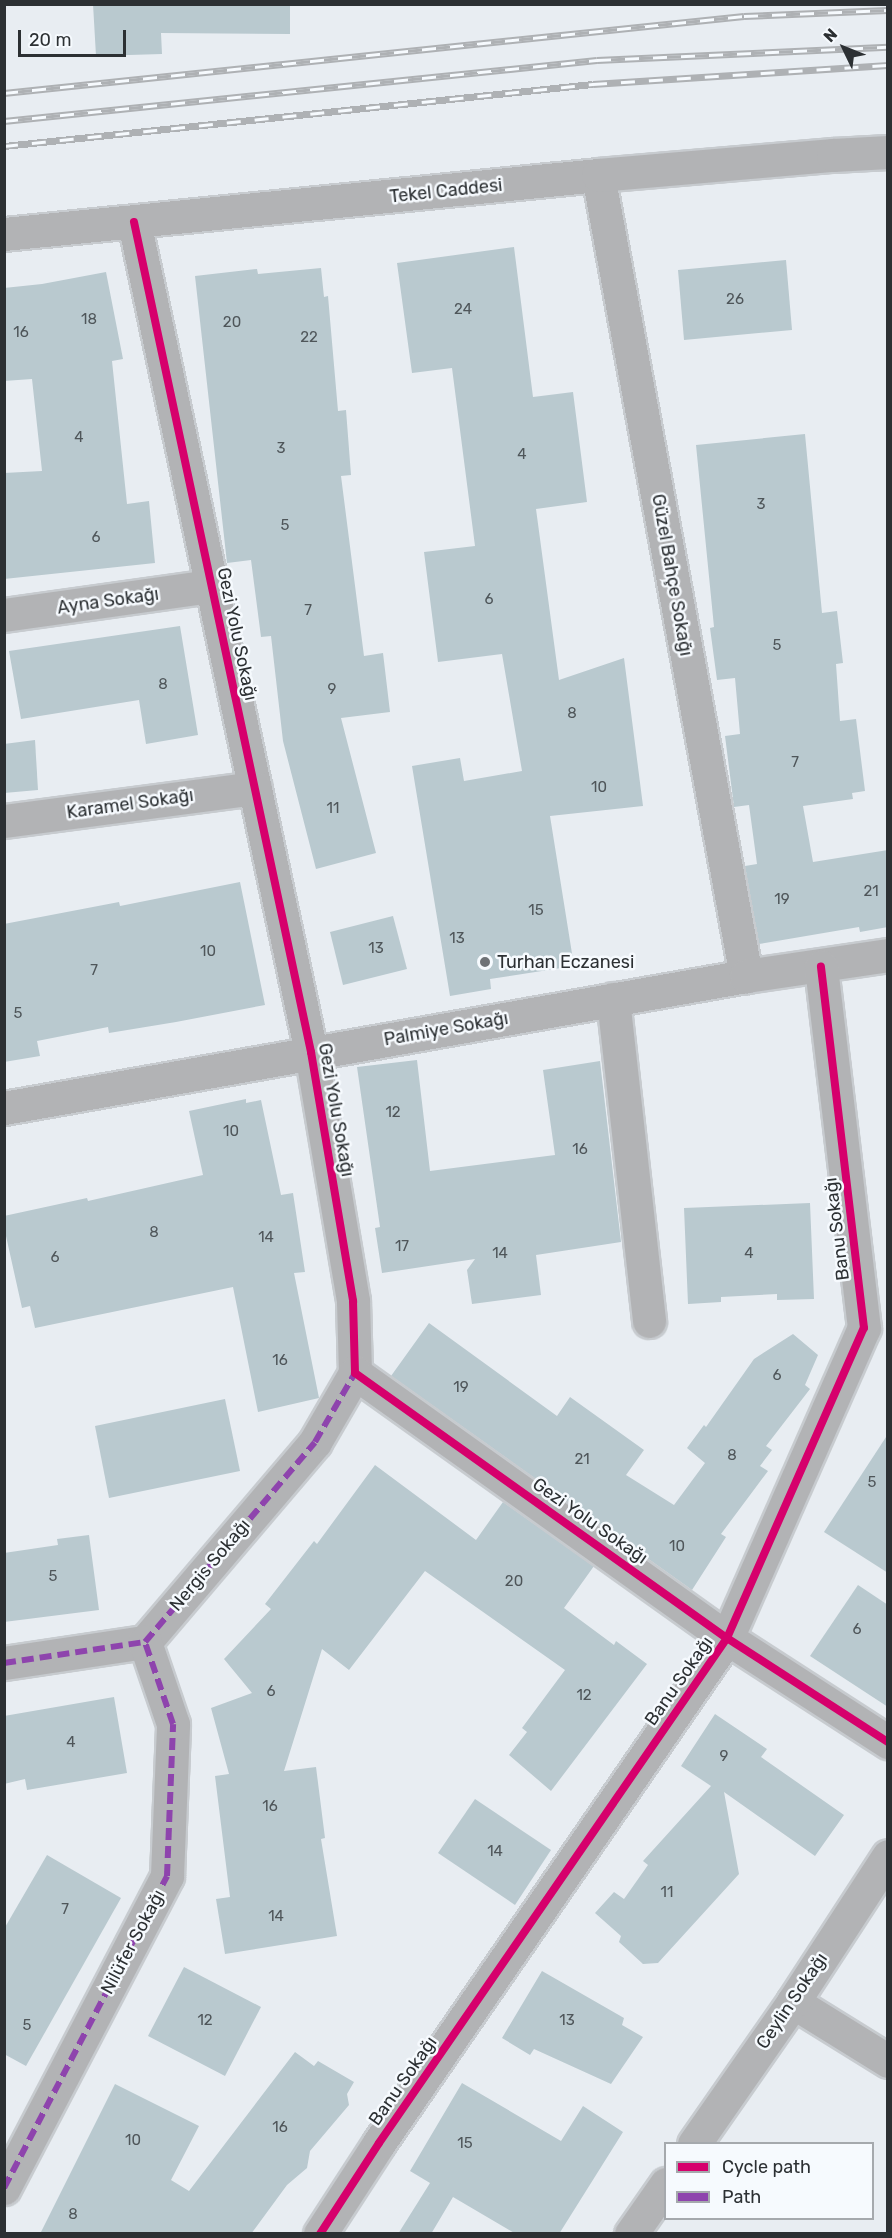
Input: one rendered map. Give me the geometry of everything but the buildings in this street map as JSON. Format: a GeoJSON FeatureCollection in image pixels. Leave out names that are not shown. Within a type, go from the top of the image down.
{"type":"FeatureCollection","features":[{"type":"Feature","properties":{"kind":"street","name":"Tekel Caddesi"},"geometry":{"type":"LineString","coordinates":[[4,234],[598,175],[833,154],[888,152]]}},
{"type":"Feature","properties":{"kind":"street","name":"Güzel Bahçe Sokağı"},"geometry":{"type":"LineString","coordinates":[[598,175],[746,976]]}},
{"type":"Feature","properties":{"kind":"street","name":"Gezi Yolu Sokağı"},"geometry":{"type":"LineString","coordinates":[[134,222],[311,1052],[353,1301],[355,1373],[727,1638],[888,1742]]}},
{"type":"Feature","properties":{"kind":"street","name":"Ayna Sokağı"},"geometry":{"type":"LineString","coordinates":[[4,615],[211,586]]}},
{"type":"Feature","properties":{"kind":"street","name":"Karamel Sokağı"},"geometry":{"type":"LineString","coordinates":[[4,821],[255,788]]}},
{"type":"Feature","properties":{"kind":"street","name":"Palmiye Sokağı"},"geometry":{"type":"LineString","coordinates":[[4,1108],[613,999],[888,955]]}},
{"type":"Feature","properties":{"kind":"street","name":"Banu Sokağı"},"geometry":{"type":"LineString","coordinates":[[320,2234],[385,2133],[727,1638],[876,1329],[821,967]]}},
{"type":"Feature","properties":{"kind":"street"},"geometry":{"type":"LineString","coordinates":[[613,999],[649,1321]]}},
{"type":"Feature","properties":{"kind":"street","name":"Nergis Sokağı"},"geometry":{"type":"LineString","coordinates":[[145,1642],[315,1442],[355,1373]]}},
{"type":"Feature","properties":{"kind":"street"},"geometry":{"type":"LineString","coordinates":[[4,1663],[145,1642]]}},
{"type":"Feature","properties":{"kind":"street","name":"Nilüfer Sokağı"},"geometry":{"type":"LineString","coordinates":[[4,2188],[167,1876],[173,1724],[145,1642]]}},
{"type":"Feature","properties":{"kind":"street","name":"Ceylin Sokağı"},"geometry":{"type":"LineString","coordinates":[[695,2142],[793,2002],[888,1856]]}},
{"type":"Feature","properties":{"kind":"street"},"geometry":{"type":"LineString","coordinates":[[793,2002],[888,2061]]}},
{"type":"Feature","properties":{"kind":"street"},"geometry":{"type":"LineString","coordinates":[[631,2234],[664,2187]]}},
{"type":"Feature","properties":{"kind":"railway"},"geometry":{"type":"LineString","coordinates":[[4,93],[744,16],[888,10]]}},
{"type":"Feature","properties":{"kind":"railway"},"geometry":{"type":"LineString","coordinates":[[4,121],[597,60],[888,47]]}},
{"type":"Feature","properties":{"kind":"railway"},"geometry":{"type":"LineString","coordinates":[[4,146],[593,84],[888,65]]}},
{"type":"Feature","properties":{"kind":"marked path"},"geometry":{"type":"LineString","coordinates":[[4,1663],[145,1642],[315,1442],[355,1373]]}},
{"type":"Feature","properties":{"kind":"marked path"},"geometry":{"type":"LineString","coordinates":[[4,2188],[167,1876],[173,1724],[145,1642]]}},
{"type":"Feature","properties":{"kind":"cycle path"},"geometry":{"type":"LineString","coordinates":[[134,222],[311,1052],[353,1301],[355,1373],[727,1638],[888,1742]]}},
{"type":"Feature","properties":{"kind":"cycle path"},"geometry":{"type":"LineString","coordinates":[[320,2234],[379,2143],[727,1638],[864,1328],[821,967]]}},
{"type":"Feature","properties":{"kind":"place","name":"Turhan Eczanesi"},"geometry":{"type":"Point","coordinates":[485,962]}}]}
